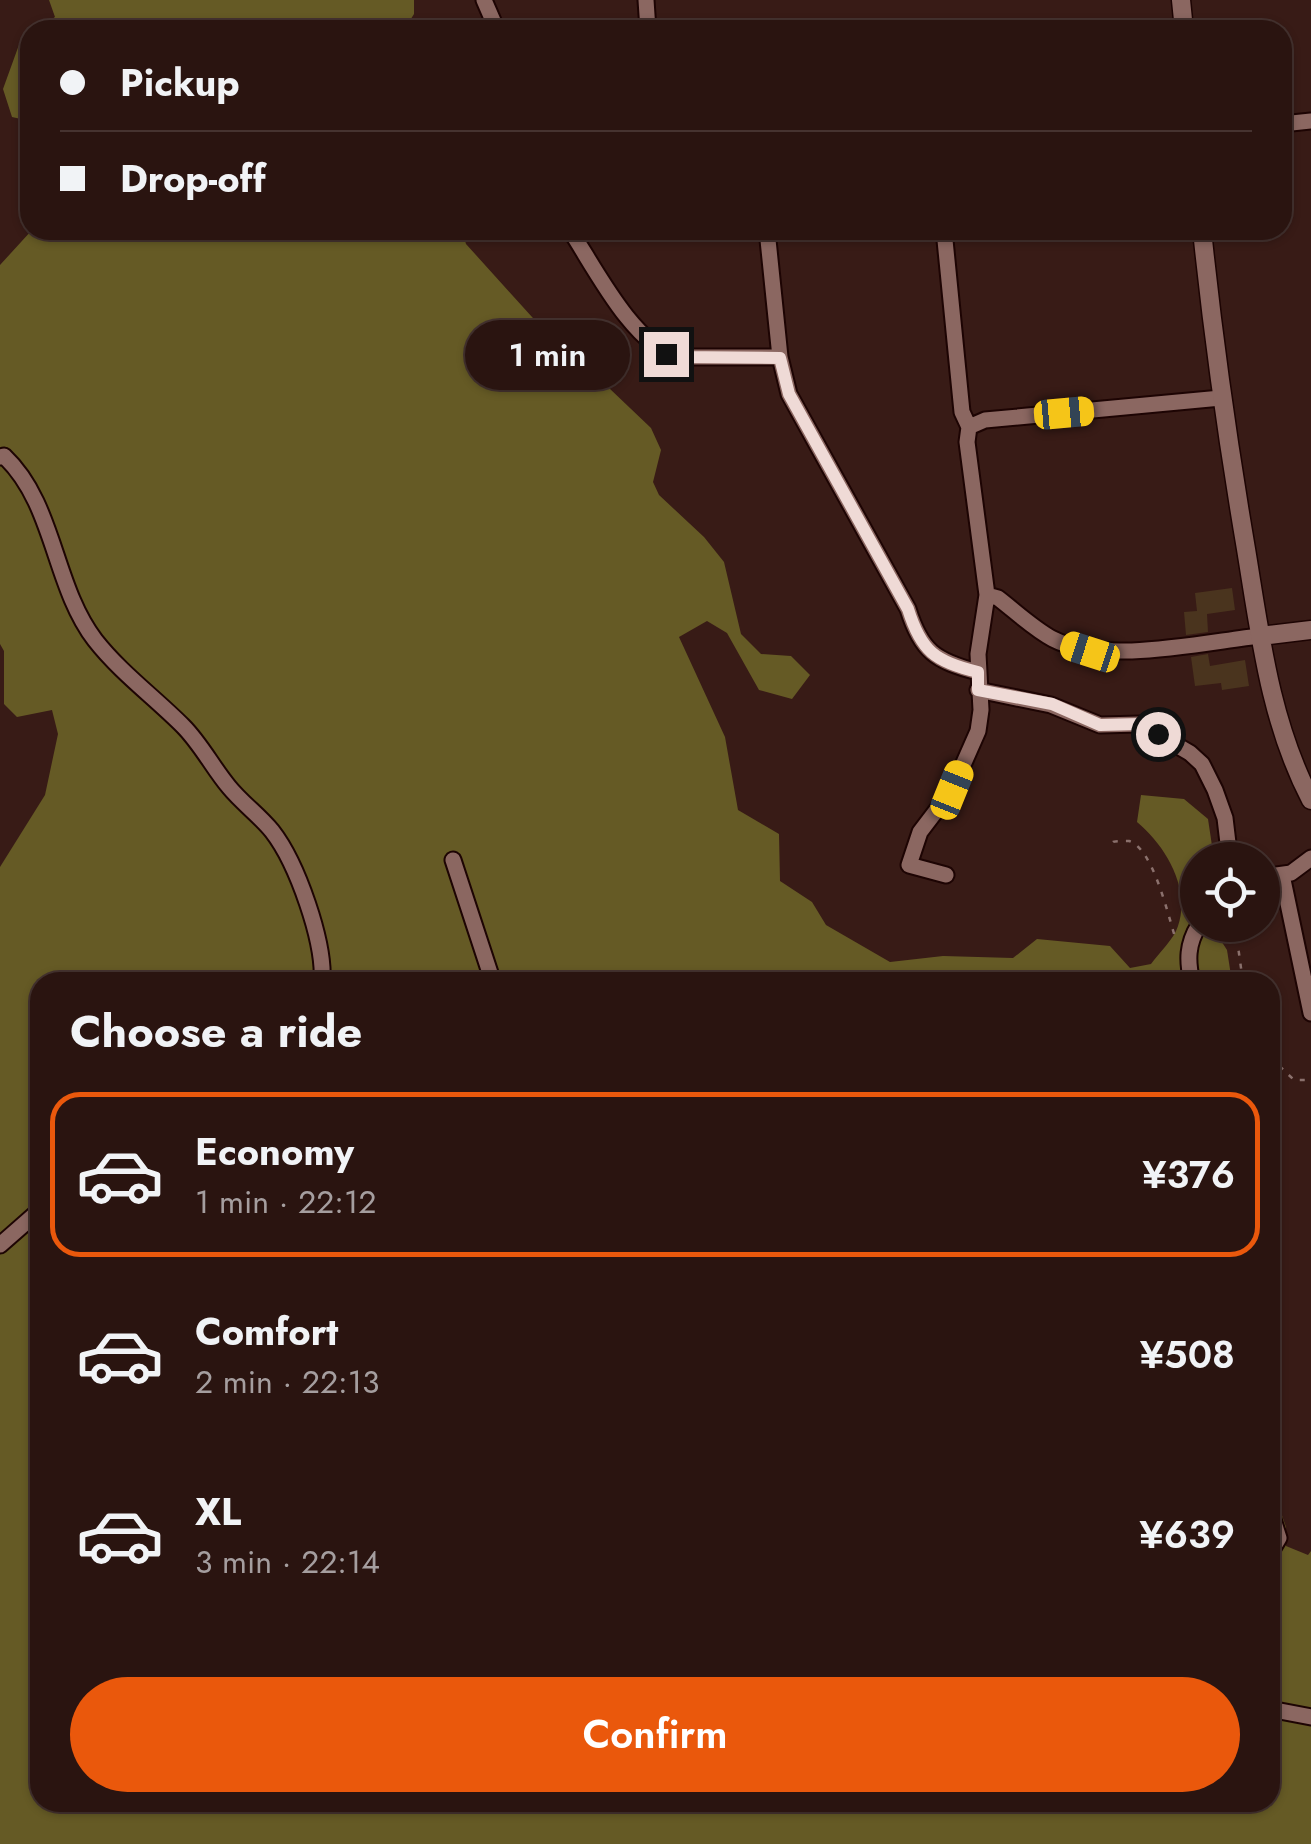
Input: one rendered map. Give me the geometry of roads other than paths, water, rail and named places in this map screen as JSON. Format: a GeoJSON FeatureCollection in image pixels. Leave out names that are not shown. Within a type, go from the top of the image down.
{"type":"FeatureCollection","features":[{"type":"Feature","properties":{"kind":"street"},"geometry":{"type":"LineString","coordinates":[[577,240],[632,322],[666,354],[780,358]]}},
{"type":"Feature","properties":{"kind":"street"},"geometry":{"type":"LineString","coordinates":[[767,240],[780,358],[794,404],[908,609],[925,648],[954,666],[978,672]]}},
{"type":"Feature","properties":{"kind":"street"},"geometry":{"type":"LineString","coordinates":[[945,240],[962,412],[969,428],[967,442],[987,595],[978,672],[978,732],[952,790],[920,832],[909,865],[946,875]]}},
{"type":"Feature","properties":{"kind":"street"},"geometry":{"type":"LineString","coordinates":[[1203,240],[1221,398],[1260,636],[1283,734],[1311,800]]}},
{"type":"Feature","properties":{"kind":"street"},"geometry":{"type":"LineString","coordinates":[[969,428],[985,420],[1221,398]]}},
{"type":"Feature","properties":{"kind":"street"},"geometry":{"type":"LineString","coordinates":[[0,457],[4,456],[20,471],[46,524],[69,592],[94,639],[187,729],[230,788],[273,832],[296,875],[312,925],[320,972]]}},
{"type":"Feature","properties":{"kind":"street"},"geometry":{"type":"LineString","coordinates":[[987,595],[998,598],[1054,640],[1090,652],[1311,630]]}},
{"type":"Feature","properties":{"kind":"street"},"geometry":{"type":"LineString","coordinates":[[978,690],[1052,704],[1100,725],[1140,724],[1190,753],[1202,764],[1215,790],[1228,842]]}},
{"type":"Feature","properties":{"kind":"street"},"geometry":{"type":"LineString","coordinates":[[1311,858],[1282,875],[1311,1013]]}},
{"type":"Feature","properties":{"kind":"street"},"geometry":{"type":"LineString","coordinates":[[454,860],[490,972]]}},
{"type":"Feature","properties":{"kind":"street"},"geometry":{"type":"LineString","coordinates":[[1190,942],[1190,972]]}},
{"type":"Feature","properties":{"kind":"street"},"geometry":{"type":"LineString","coordinates":[[0,1245],[30,1219]]}},
{"type":"Feature","properties":{"kind":"street"},"geometry":{"type":"LineString","coordinates":[[1280,1711],[1311,1717]]}}]}
